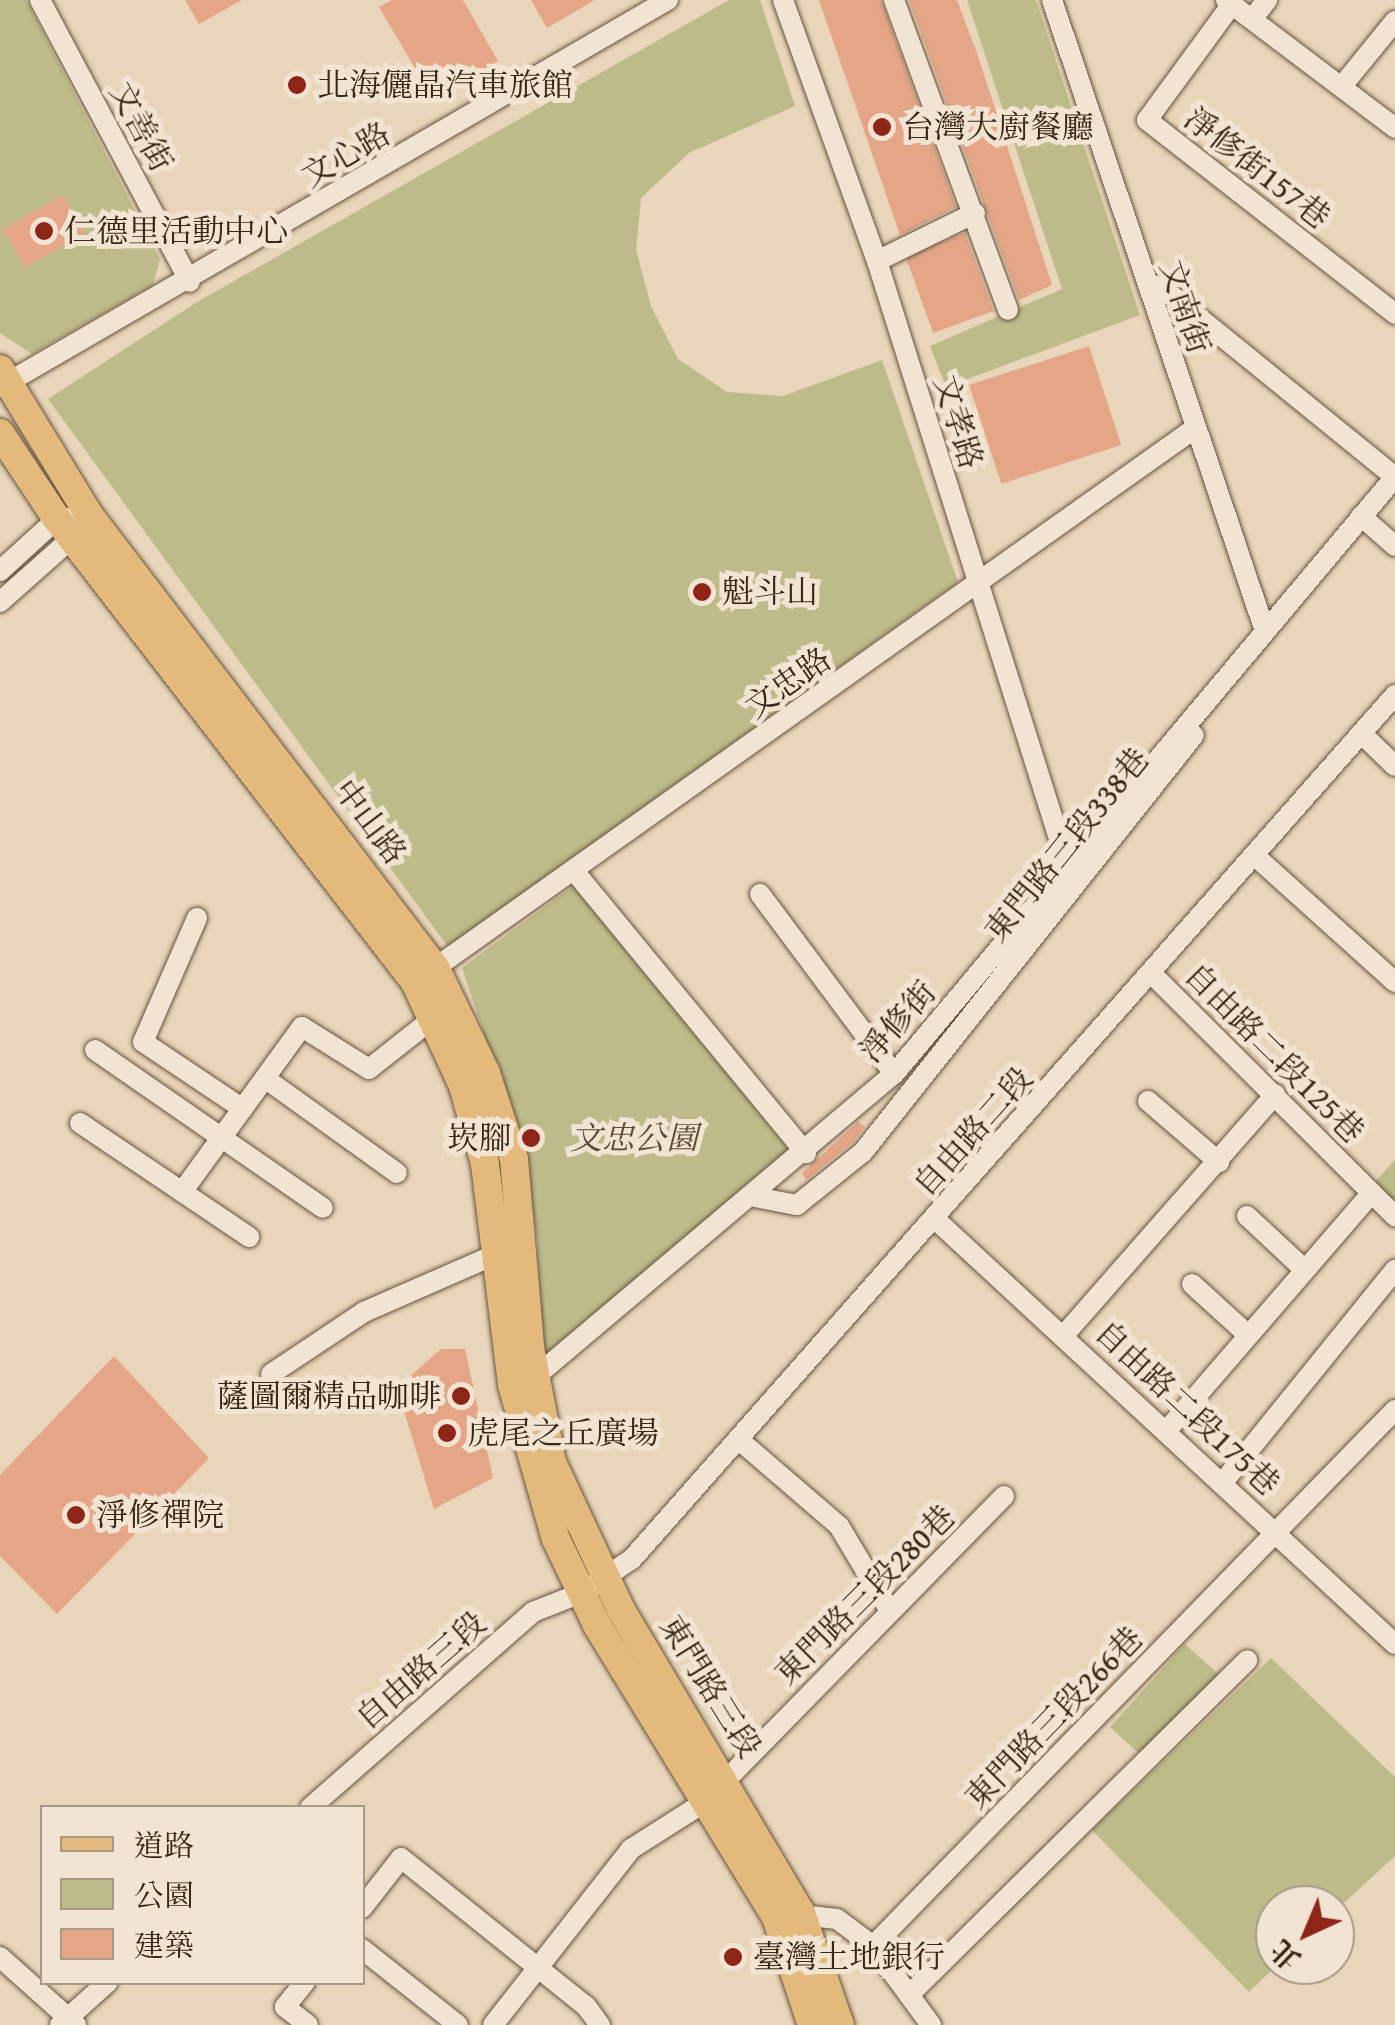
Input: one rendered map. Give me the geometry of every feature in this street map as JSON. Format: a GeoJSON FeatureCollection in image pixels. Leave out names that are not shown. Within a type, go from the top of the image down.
{"type":"FeatureCollection","features":[{"type":"Feature","properties":{"kind":"main road","name":"中山路"},"geometry":{"type":"LineString","coordinates":[[3,380],[89,515],[425,976],[486,1073],[514,1159],[524,1249],[524,1382]]}},
{"type":"Feature","properties":{"kind":"main road","name":"中山路"},"geometry":{"type":"LineString","coordinates":[[0,433],[66,529],[425,976],[432,1019],[463,1086],[485,1164],[493,1250],[524,1382]]}},
{"type":"Feature","properties":{"kind":"main road","name":"東門路三段"},"geometry":{"type":"LineString","coordinates":[[524,1382],[592,1586],[708,1800],[788,1915],[812,2025]]}},
{"type":"Feature","properties":{"kind":"main road","name":"東門路三段"},"geometry":{"type":"LineString","coordinates":[[592,1586],[727,1779],[840,2025]]}},
{"type":"Feature","properties":{"kind":"street","name":"文善街"},"geometry":{"type":"LineString","coordinates":[[40,0],[190,282]]}},
{"type":"Feature","properties":{"kind":"street","name":"文心路"},"geometry":{"type":"LineString","coordinates":[[3,380],[190,282],[668,0]]}},
{"type":"Feature","properties":{"kind":"street","name":"文孝路"},"geometry":{"type":"LineString","coordinates":[[783,0],[877,262],[977,586],[1006,647],[1067,864]]}},
{"type":"Feature","properties":{"kind":"street"},"geometry":{"type":"LineString","coordinates":[[894,0],[1008,310]]}},
{"type":"Feature","properties":{"kind":"street","name":"文南街"},"geometry":{"type":"LineString","coordinates":[[1052,0],[1264,631]]}},
{"type":"Feature","properties":{"kind":"street"},"geometry":{"type":"LineString","coordinates":[[1253,18],[1268,0]]}},
{"type":"Feature","properties":{"kind":"street"},"geometry":{"type":"LineString","coordinates":[[1229,2],[1395,128]]}},
{"type":"Feature","properties":{"kind":"street","name":"淨修街157巷"},"geometry":{"type":"LineString","coordinates":[[1229,2],[1147,120],[1395,314]]}},
{"type":"Feature","properties":{"kind":"street"},"geometry":{"type":"LineString","coordinates":[[1342,86],[1395,22]]}},
{"type":"Feature","properties":{"kind":"street"},"geometry":{"type":"LineString","coordinates":[[877,262],[975,214]]}},
{"type":"Feature","properties":{"kind":"street"},"geometry":{"type":"LineString","coordinates":[[1159,285],[1395,477]]}},
{"type":"Feature","properties":{"kind":"street","name":"文忠路"},"geometry":{"type":"LineString","coordinates":[[425,976],[1194,429]]}},
{"type":"Feature","properties":{"kind":"street","name":"東門路三段338巷"},"geometry":{"type":"LineString","coordinates":[[755,1197],[797,1205],[863,1152],[1259,654],[1264,631],[1395,477]]}},
{"type":"Feature","properties":{"kind":"street"},"geometry":{"type":"LineString","coordinates":[[0,571],[89,515]]}},
{"type":"Feature","properties":{"kind":"street"},"geometry":{"type":"LineString","coordinates":[[1361,516],[1395,546]]}},
{"type":"Feature","properties":{"kind":"street"},"geometry":{"type":"LineString","coordinates":[[0,602],[66,529]]}},
{"type":"Feature","properties":{"kind":"street","name":"淨修街"},"geometry":{"type":"LineString","coordinates":[[524,1382],[755,1197],[894,1074],[1264,631]]}},
{"type":"Feature","properties":{"kind":"street","name":"自由路二段"},"geometry":{"type":"LineString","coordinates":[[592,1586],[632,1559],[1154,975],[1395,696]]}},
{"type":"Feature","properties":{"kind":"street"},"geometry":{"type":"LineString","coordinates":[[1361,734],[1395,766]]}},
{"type":"Feature","properties":{"kind":"street"},"geometry":{"type":"LineString","coordinates":[[1254,855],[1395,982]]}},
{"type":"Feature","properties":{"kind":"street"},"geometry":{"type":"LineString","coordinates":[[575,872],[806,1153]]}},
{"type":"Feature","properties":{"kind":"street"},"geometry":{"type":"LineString","coordinates":[[760,894],[894,1074]]}},
{"type":"Feature","properties":{"kind":"street"},"geometry":{"type":"LineString","coordinates":[[197,918],[142,1042],[243,1109]]}},
{"type":"Feature","properties":{"kind":"street","name":"自由路二段125巷"},"geometry":{"type":"LineString","coordinates":[[1154,975],[1395,1216]]}},
{"type":"Feature","properties":{"kind":"street"},"geometry":{"type":"LineString","coordinates":[[182,1192],[302,1028],[369,1069],[432,1019]]}},
{"type":"Feature","properties":{"kind":"street"},"geometry":{"type":"LineString","coordinates":[[94,1050],[324,1208]]}},
{"type":"Feature","properties":{"kind":"street"},"geometry":{"type":"LineString","coordinates":[[266,1079],[397,1173]]}},
{"type":"Feature","properties":{"kind":"street"},"geometry":{"type":"LineString","coordinates":[[1064,1336],[1275,1095]]}},
{"type":"Feature","properties":{"kind":"street"},"geometry":{"type":"LineString","coordinates":[[1148,1101],[1218,1162]]}},
{"type":"Feature","properties":{"kind":"street"},"geometry":{"type":"LineString","coordinates":[[80,1123],[249,1237]]}},
{"type":"Feature","properties":{"kind":"street"},"geometry":{"type":"LineString","coordinates":[[1168,1429],[1372,1194]]}},
{"type":"Feature","properties":{"kind":"street"},"geometry":{"type":"LineString","coordinates":[[1247,1216],[1305,1270]]}},
{"type":"Feature","properties":{"kind":"street","name":"自由路二段175巷"},"geometry":{"type":"LineString","coordinates":[[935,1219],[1168,1429],[1395,1644]]}},
{"type":"Feature","properties":{"kind":"street"},"geometry":{"type":"LineString","coordinates":[[272,1374],[364,1312],[493,1250],[524,1249]]}},
{"type":"Feature","properties":{"kind":"street"},"geometry":{"type":"LineString","coordinates":[[1224,1481],[1395,1270]]}},
{"type":"Feature","properties":{"kind":"street"},"geometry":{"type":"LineString","coordinates":[[1192,1284],[1248,1335]]}},
{"type":"Feature","properties":{"kind":"street","name":"東門路三段266巷"},"geometry":{"type":"LineString","coordinates":[[873,1946],[1395,1410]]}},
{"type":"Feature","properties":{"kind":"street"},"geometry":{"type":"LineString","coordinates":[[738,1439],[839,1526],[890,1611]]}},
{"type":"Feature","properties":{"kind":"street","name":"東門路三段280巷"},"geometry":{"type":"LineString","coordinates":[[727,1779],[1004,1496]]}},
{"type":"Feature","properties":{"kind":"street","name":"自由路三段"},"geometry":{"type":"LineString","coordinates":[[313,1805],[533,1612],[592,1586]]}},
{"type":"Feature","properties":{"kind":"street"},"geometry":{"type":"LineString","coordinates":[[909,1995],[1247,1660]]}},
{"type":"Feature","properties":{"kind":"street"},"geometry":{"type":"LineString","coordinates":[[492,2025],[631,1849],[708,1800]]}},
{"type":"Feature","properties":{"kind":"street"},"geometry":{"type":"LineString","coordinates":[[365,1904],[401,1858],[586,2006],[600,2025]]}},
{"type":"Feature","properties":{"kind":"street"},"geometry":{"type":"LineString","coordinates":[[788,1915],[837,1918],[873,1946],[930,2025]]}},
{"type":"Feature","properties":{"kind":"street"},"geometry":{"type":"LineString","coordinates":[[365,1951],[458,2025]]}},
{"type":"Feature","properties":{"kind":"street"},"geometry":{"type":"LineString","coordinates":[[0,1957],[67,2023],[105,1985]]}},
{"type":"Feature","properties":{"kind":"street"},"geometry":{"type":"LineString","coordinates":[[302,1985],[286,2007],[308,2025]]}},
{"type":"Feature","properties":{"kind":"green space"},"geometry":{"type":"Polygon","coordinates":[[[0,0],[26,0],[160,259],[153,285],[32,354],[0,333],[0,0]]]}},
{"type":"Feature","properties":{"kind":"green space"},"geometry":{"type":"Polygon","coordinates":[[[729,0],[760,0],[795,106],[689,153],[641,198],[636,250],[651,306],[678,359],[727,392],[783,396],[882,360],[958,582],[448,947],[48,399],[197,302],[729,0]]]}},
{"type":"Feature","properties":{"kind":"green space"},"geometry":{"type":"Polygon","coordinates":[[[967,0],[1036,0],[1140,315],[946,387],[930,346],[1062,289],[967,0]]]}},
{"type":"Feature","properties":{"kind":"green space","name":"文忠公園"},"geometry":{"type":"Polygon","coordinates":[[[573,886],[790,1151],[541,1366],[538,1242],[520,1141],[462,968],[573,886]]]}},
{"type":"Feature","properties":{"kind":"green space"},"geometry":{"type":"Polygon","coordinates":[[[1395,1160],[1395,1204],[1374,1183],[1395,1160]]]}},
{"type":"Feature","properties":{"kind":"green space"},"geometry":{"type":"Polygon","coordinates":[[[1185,1644],[1220,1675],[1145,1759],[1110,1727],[1185,1644]]]}},
{"type":"Feature","properties":{"kind":"green space"},"geometry":{"type":"Polygon","coordinates":[[[1271,1658],[1395,1777],[1395,1856],[1355,1893],[1355,1885],[1255,1885],[1256,1985],[1249,1992],[1092,1830],[1271,1658]]]}},
{"type":"Feature","properties":{"kind":"building"},"geometry":{"type":"Polygon","coordinates":[[[185,0],[242,0],[199,24],[185,0]]]}},
{"type":"Feature","properties":{"kind":"building"},"geometry":{"type":"Polygon","coordinates":[[[392,0],[463,0],[498,61],[433,99],[379,7],[392,0]]]}},
{"type":"Feature","properties":{"kind":"building"},"geometry":{"type":"Polygon","coordinates":[[[531,0],[595,0],[547,28],[531,0]]]}},
{"type":"Feature","properties":{"kind":"building"},"geometry":{"type":"Polygon","coordinates":[[[819,0],[881,0],[956,207],[900,235],[819,0]]]}},
{"type":"Feature","properties":{"kind":"building"},"geometry":{"type":"Polygon","coordinates":[[[909,0],[957,0],[978,56],[1052,285],[1019,300],[909,0]]]}},
{"type":"Feature","properties":{"kind":"building","name":"仁德里活動中心"},"geometry":{"type":"Polygon","coordinates":[[[63,195],[85,233],[25,268],[3,230],[63,195]]]}},
{"type":"Feature","properties":{"kind":"building"},"geometry":{"type":"Polygon","coordinates":[[[965,233],[993,311],[933,333],[905,255],[965,233]]]}},
{"type":"Feature","properties":{"kind":"building"},"geometry":{"type":"Polygon","coordinates":[[[1089,346],[1121,445],[1001,484],[969,385],[1089,346]]]}},
{"type":"Feature","properties":{"kind":"building"},"geometry":{"type":"Polygon","coordinates":[[[858,1122],[865,1127],[853,1142],[806,1180],[802,1173],[858,1122]]]}},
{"type":"Feature","properties":{"kind":"building","name":"虎尾之丘廣場"},"geometry":{"type":"Polygon","coordinates":[[[441,1349],[465,1349],[493,1478],[434,1509],[397,1388],[441,1349]]]}},
{"type":"Feature","properties":{"kind":"building","name":"淨修禪院"},"geometry":{"type":"Polygon","coordinates":[[[114,1356],[209,1458],[57,1614],[0,1556],[0,1475],[114,1356]]]}},
{"type":"Feature","properties":{"kind":"place","name":"北海儷晶汽車旅館"},"geometry":{"type":"Point","coordinates":[297,85]}},
{"type":"Feature","properties":{"kind":"place","name":"台灣大廚餐廳"},"geometry":{"type":"Point","coordinates":[882,127]}},
{"type":"Feature","properties":{"kind":"place","name":"仁德里活動中心"},"geometry":{"type":"Point","coordinates":[44,231]}},
{"type":"Feature","properties":{"kind":"place","name":"魁斗山"},"geometry":{"type":"Point","coordinates":[702,592]}},
{"type":"Feature","properties":{"kind":"place","name":"崁腳"},"geometry":{"type":"Point","coordinates":[531,1138]}},
{"type":"Feature","properties":{"kind":"place","name":"薩圖爾精品咖啡"},"geometry":{"type":"Point","coordinates":[461,1396]}},
{"type":"Feature","properties":{"kind":"place","name":"虎尾之丘廣場"},"geometry":{"type":"Point","coordinates":[447,1433]}},
{"type":"Feature","properties":{"kind":"place","name":"淨修禪院"},"geometry":{"type":"Point","coordinates":[76,1515]}},
{"type":"Feature","properties":{"kind":"place","name":"臺灣土地銀行"},"geometry":{"type":"Point","coordinates":[733,1957]}}]}
